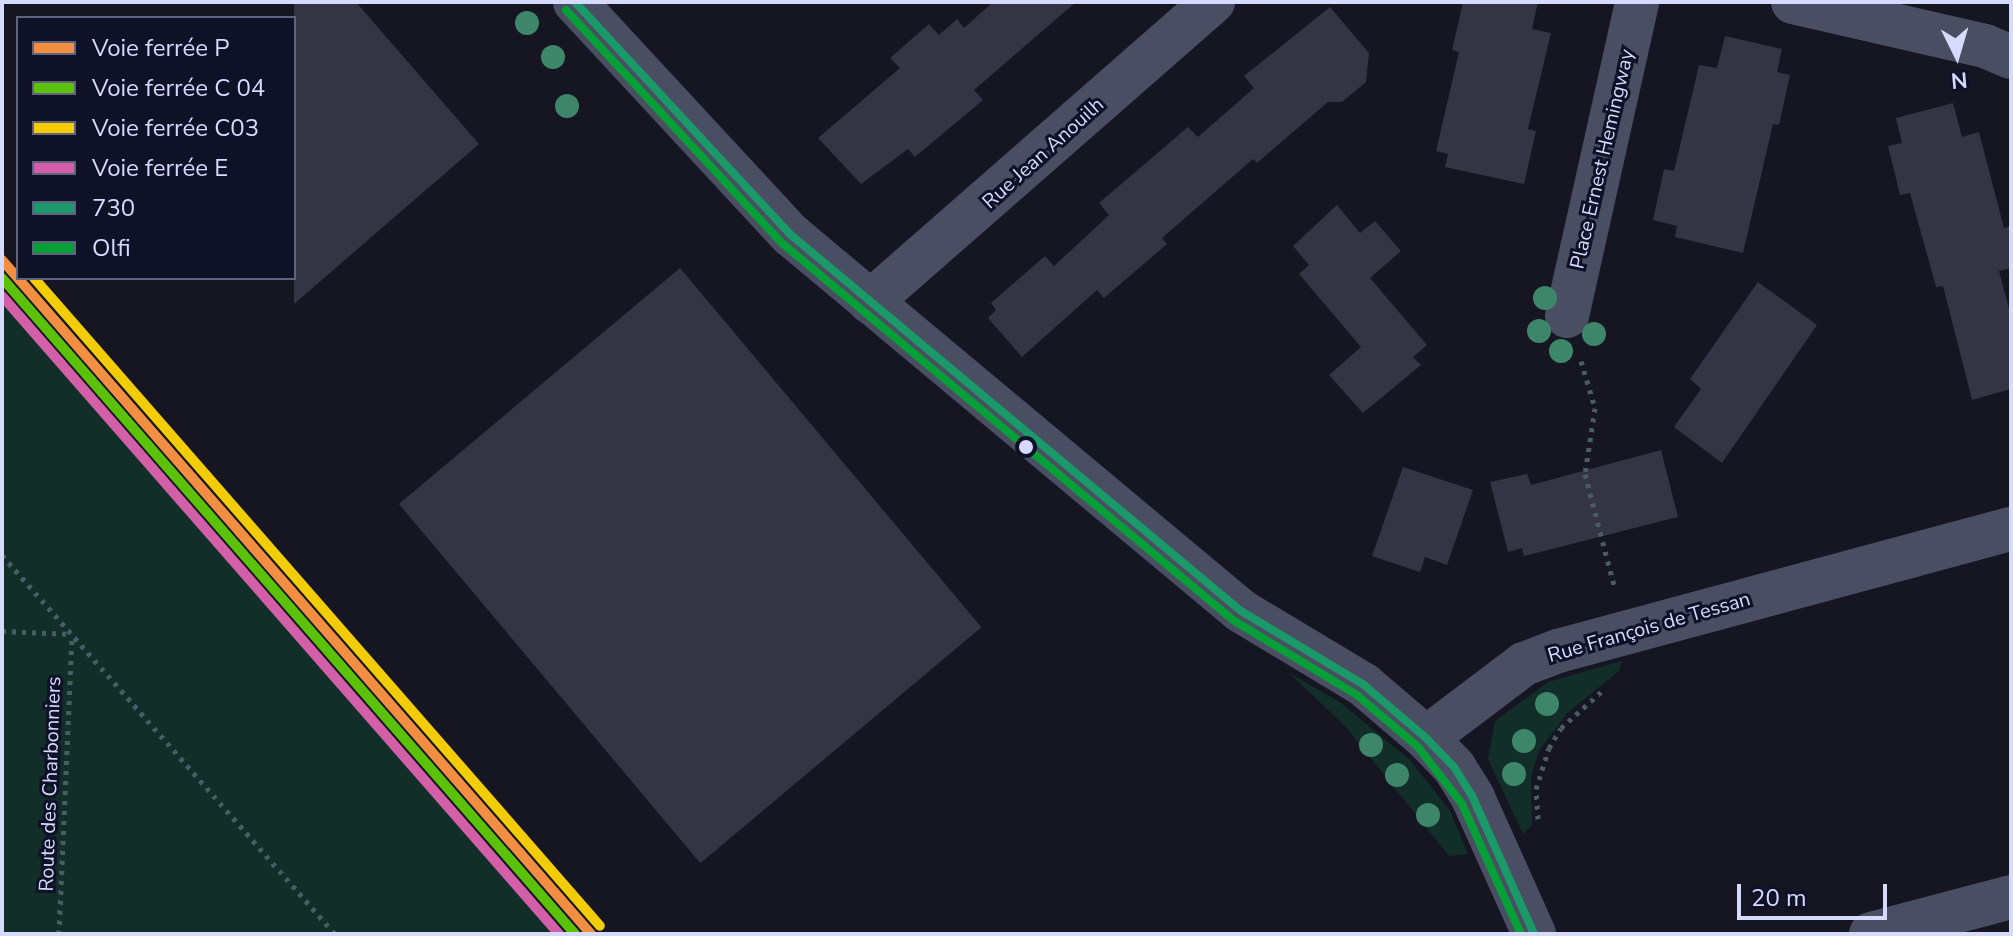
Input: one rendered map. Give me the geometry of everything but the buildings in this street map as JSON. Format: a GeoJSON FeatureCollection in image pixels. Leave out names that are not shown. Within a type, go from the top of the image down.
{"type":"FeatureCollection","features":[{"type":"Feature","properties":{"kind":"street"},"geometry":{"type":"LineString","coordinates":[[575,2],[761,206],[870,302],[1241,611],[1364,685],[1426,738],[1454,767],[1473,798],[1534,934]]}},
{"type":"Feature","properties":{"kind":"street","name":"Rue Jean Anouilh"},"geometry":{"type":"LineString","coordinates":[[870,302],[1213,2]]}},
{"type":"Feature","properties":{"kind":"street","name":"Place Ernest Hemingway"},"geometry":{"type":"LineString","coordinates":[[1567,316],[1637,2]]}},
{"type":"Feature","properties":{"kind":"street"},"geometry":{"type":"LineString","coordinates":[[1793,2],[1985,46],[2011,57]]}},
{"type":"Feature","properties":{"kind":"street","name":"Rue François de Tessan"},"geometry":{"type":"LineString","coordinates":[[1426,738],[1524,664],[1558,651],[2011,529]]}},
{"type":"Feature","properties":{"kind":"street"},"geometry":{"type":"LineString","coordinates":[[1871,934],[2011,897]]}},
{"type":"Feature","properties":{"kind":"path"},"geometry":{"type":"LineString","coordinates":[[1567,316],[1595,408],[1585,474],[1619,605]]}},
{"type":"Feature","properties":{"kind":"path"},"geometry":{"type":"LineString","coordinates":[[2,555],[335,934]]}},
{"type":"Feature","properties":{"kind":"path"},"geometry":{"type":"LineString","coordinates":[[2,631],[72,634]]}},
{"type":"Feature","properties":{"kind":"path","name":"Route des Charbonniers"},"geometry":{"type":"LineString","coordinates":[[59,934],[72,634]]}},
{"type":"Feature","properties":{"kind":"path"},"geometry":{"type":"LineString","coordinates":[[1539,830],[1536,789],[1549,748],[1561,728],[1614,683]]}},
{"type":"Feature","properties":{"kind":"green space"},"geometry":{"type":"Polygon","coordinates":[[[2,302],[194,522],[565,934],[2,934],[2,302]]]}},
{"type":"Feature","properties":{"kind":"green space"},"geometry":{"type":"Polygon","coordinates":[[[1622,661],[1619,671],[1568,712],[1539,751],[1531,777],[1532,825],[1523,834],[1488,759],[1495,721],[1548,682],[1622,661]]]}},
{"type":"Feature","properties":{"kind":"green space"},"geometry":{"type":"Polygon","coordinates":[[[1288,672],[1341,703],[1410,760],[1450,811],[1468,854],[1449,856],[1345,726],[1288,672]]]}},
{"type":"Feature","properties":{"kind":"rail line","name":"P"},"geometry":{"type":"LineString","coordinates":[[2,260],[16,276]]}},
{"type":"Feature","properties":{"kind":"rail line","name":"P"},"geometry":{"type":"LineString","coordinates":[[19,280],[591,934]]}},
{"type":"Feature","properties":{"kind":"rail line","name":"C03"},"geometry":{"type":"LineString","coordinates":[[36,280],[600,926]]}},
{"type":"Feature","properties":{"kind":"rail line","name":"E"},"geometry":{"type":"LineString","coordinates":[[2,296],[559,934]]}},
{"type":"Feature","properties":{"kind":"transit line","name":"730"},"geometry":{"type":"LineString","coordinates":[[575,2],[791,235],[1241,611],[1364,685],[1426,738],[1454,767],[1473,798],[1534,934]]}},
{"type":"Feature","properties":{"kind":"transit line","name":"Olfi"},"geometry":{"type":"LineString","coordinates":[[566,10],[783,244],[1233,620],[1357,695],[1418,747],[1462,804],[1521,934]]}},
{"type":"Feature","properties":{"kind":"transit line"},"geometry":{"type":"LineString","coordinates":[[2,278],[575,934]]}}]}
